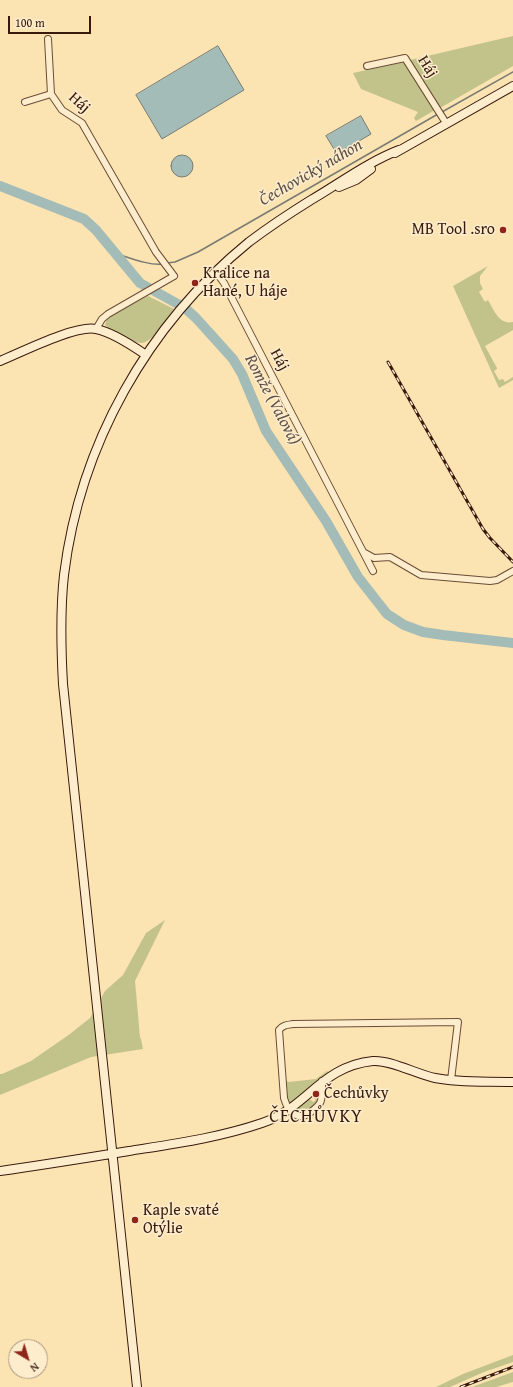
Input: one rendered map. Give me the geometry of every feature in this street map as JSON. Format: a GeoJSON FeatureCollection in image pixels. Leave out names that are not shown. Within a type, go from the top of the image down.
{"type":"FeatureCollection","features":[{"type":"Feature","properties":{"kind":"main road"},"geometry":{"type":"LineString","coordinates":[[136,1387],[63,684],[61,643],[62,606],[68,549],[84,482],[97,446],[111,414],[129,381],[176,314],[216,272],[258,235],[314,198],[353,174],[400,150],[513,86]]}},
{"type":"Feature","properties":{"kind":"main road"},"geometry":{"type":"LineString","coordinates":[[0,361],[73,331],[84,329],[96,329],[111,334],[146,355]]}},
{"type":"Feature","properties":{"kind":"main road"},"geometry":{"type":"LineString","coordinates":[[0,1172],[204,1139],[238,1131],[275,1118],[290,1109],[322,1081],[339,1070],[374,1061],[389,1063],[422,1074],[451,1080],[513,1082]]}},
{"type":"Feature","properties":{"kind":"street","name":"Háj"},"geometry":{"type":"LineString","coordinates":[[48,39],[51,94],[62,110],[82,123],[156,252],[174,276],[105,316],[96,329]]}},
{"type":"Feature","properties":{"kind":"street","name":"Háj"},"geometry":{"type":"LineString","coordinates":[[368,66],[405,58],[446,123]]}},
{"type":"Feature","properties":{"kind":"street","name":"Háj"},"geometry":{"type":"LineString","coordinates":[[24,102],[51,94]]}},
{"type":"Feature","properties":{"kind":"street","name":"Háj"},"geometry":{"type":"LineString","coordinates":[[216,272],[224,283],[373,571]]}},
{"type":"Feature","properties":{"kind":"street"},"geometry":{"type":"LineString","coordinates":[[364,552],[373,558],[390,557],[421,575],[490,581],[496,580],[513,571]]}},
{"type":"Feature","properties":{"kind":"street"},"geometry":{"type":"LineString","coordinates":[[322,1081],[321,1100],[318,1107],[306,1116],[296,1116],[284,1098],[279,1030],[285,1025],[458,1022],[451,1080]]}},
{"type":"Feature","properties":{"kind":"green space"},"geometry":{"type":"Polygon","coordinates":[[[513,36],[513,66],[440,108],[410,60],[513,36]]]}},
{"type":"Feature","properties":{"kind":"green space"},"geometry":{"type":"Polygon","coordinates":[[[404,62],[435,110],[416,121],[414,118],[418,112],[361,89],[353,73],[404,62]]]}},
{"type":"Feature","properties":{"kind":"green space"},"geometry":{"type":"Polygon","coordinates":[[[488,266],[480,276],[480,283],[483,289],[479,292],[485,302],[488,300],[501,319],[508,322],[513,322],[513,330],[485,346],[497,368],[494,371],[499,380],[503,379],[505,382],[513,377],[513,380],[499,388],[453,286],[488,266]]]}},
{"type":"Feature","properties":{"kind":"green space"},"geometry":{"type":"Polygon","coordinates":[[[148,296],[174,309],[156,334],[147,341],[142,343],[135,342],[114,332],[105,325],[107,318],[148,296]]]}},
{"type":"Feature","properties":{"kind":"green space"},"geometry":{"type":"Polygon","coordinates":[[[165,920],[135,981],[140,1037],[143,1049],[91,1057],[0,1095],[0,1074],[31,1061],[90,1018],[105,991],[123,975],[146,933],[165,920]]]}},
{"type":"Feature","properties":{"kind":"green space"},"geometry":{"type":"Polygon","coordinates":[[[327,1071],[330,1074],[291,1104],[287,1103],[284,1078],[288,1082],[316,1079],[327,1071]]]}},
{"type":"Feature","properties":{"kind":"green space"},"geometry":{"type":"Polygon","coordinates":[[[319,1096],[319,1103],[317,1102],[313,1105],[315,1108],[307,1114],[299,1114],[297,1108],[302,1103],[310,1099],[313,1102],[316,1100],[313,1097],[319,1096]]]}},
{"type":"Feature","properties":{"kind":"green space"},"geometry":{"type":"Polygon","coordinates":[[[513,1355],[513,1362],[484,1372],[450,1387],[436,1387],[463,1374],[513,1355]]]}},
{"type":"Feature","properties":{"kind":"green space"},"geometry":{"type":"Polygon","coordinates":[[[513,1372],[513,1382],[496,1387],[472,1387],[513,1372]]]}},
{"type":"Feature","properties":{"kind":"water"},"geometry":{"type":"Polygon","coordinates":[[[218,46],[244,90],[162,139],[136,95],[218,46]]]}},
{"type":"Feature","properties":{"kind":"water"},"geometry":{"type":"Polygon","coordinates":[[[361,116],[371,134],[337,154],[326,136],[361,116]]]}},
{"type":"Feature","properties":{"kind":"water"},"geometry":{"type":"Polygon","coordinates":[[[182,155],[190,158],[193,166],[190,174],[182,177],[174,174],[171,166],[174,158],[182,155]]]}},
{"type":"Feature","properties":{"kind":"waterway","name":"Čechovický náhon"},"geometry":{"type":"LineString","coordinates":[[442,112],[513,72]]}},
{"type":"Feature","properties":{"kind":"waterway","name":"Čechovický náhon"},"geometry":{"type":"LineString","coordinates":[[167,263],[175,262],[198,252],[438,114]]}},
{"type":"Feature","properties":{"kind":"waterway","name":"Romže (Valová)"},"geometry":{"type":"LineString","coordinates":[[0,186],[84,219],[96,230],[140,283],[185,308],[196,318],[233,359],[242,374],[266,431],[326,521],[358,577],[387,614],[404,625],[423,632],[513,643]]}},
{"type":"Feature","properties":{"kind":"waterway","name":"Čechovický náhon"},"geometry":{"type":"LineString","coordinates":[[114,253],[151,264],[163,264]]}},
{"type":"Feature","properties":{"kind":"railway"},"geometry":{"type":"LineString","coordinates":[[388,362],[483,529],[513,562]]}},
{"type":"Feature","properties":{"kind":"railway"},"geometry":{"type":"LineString","coordinates":[[461,1387],[513,1367]]}},
{"type":"Feature","properties":{"kind":"place","name":"MB Tool .sro"},"geometry":{"type":"Point","coordinates":[503,230]}},
{"type":"Feature","properties":{"kind":"place","name":"Kralice na Hané, U háje"},"geometry":{"type":"Point","coordinates":[195,283]}},
{"type":"Feature","properties":{"kind":"place","name":"Čechůvky"},"geometry":{"type":"Point","coordinates":[316,1094]}},
{"type":"Feature","properties":{"kind":"place","name":"Kaple svaté Otýlie"},"geometry":{"type":"Point","coordinates":[135,1220]}},
{"type":"Feature","properties":{"kind":"district","name":"ČECHŮVKY"},"geometry":{"type":"Point","coordinates":[316,1117]}}]}
